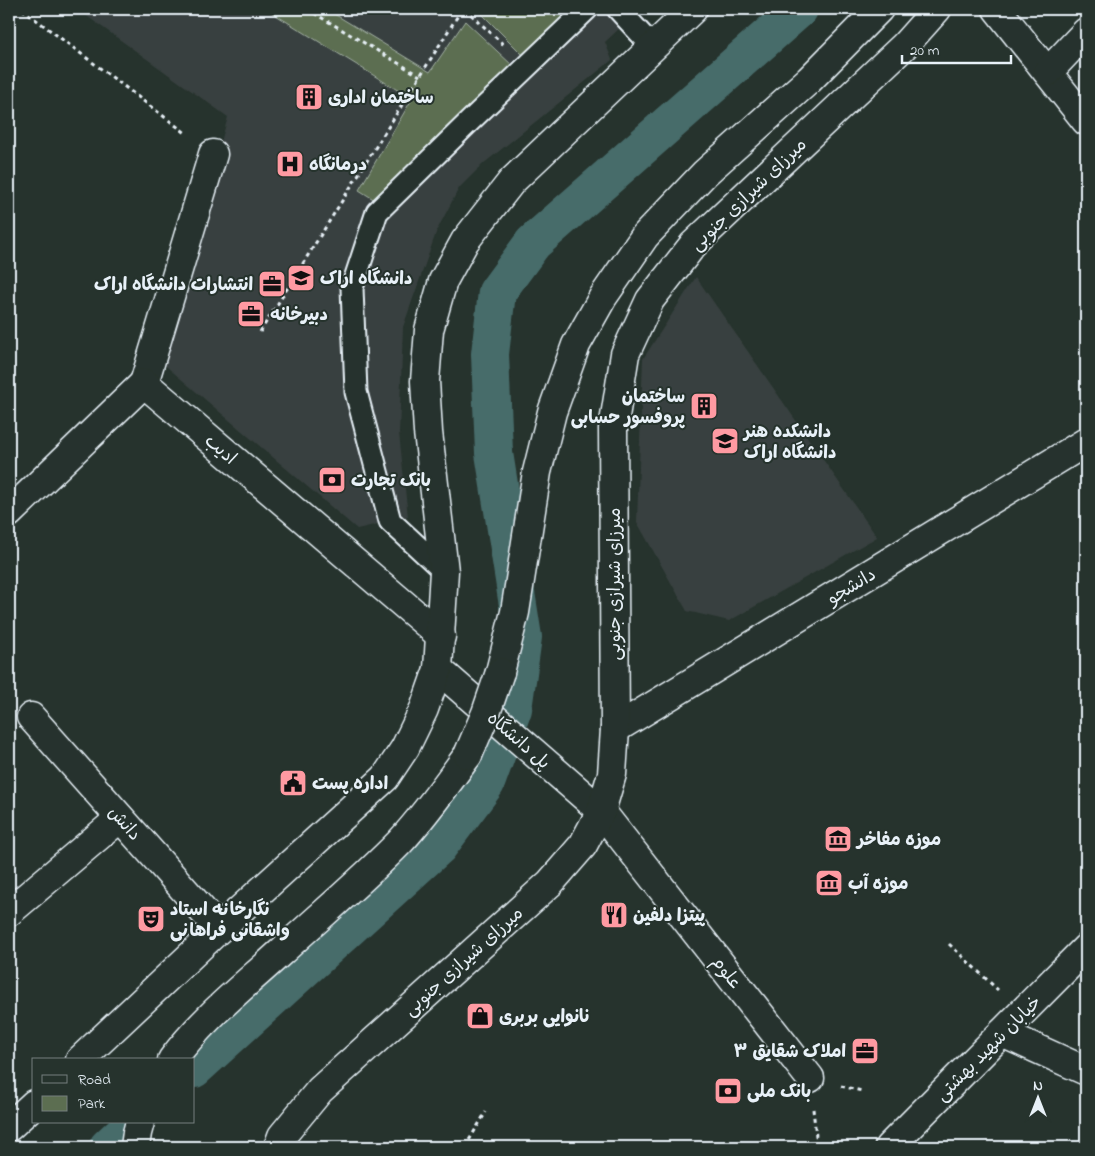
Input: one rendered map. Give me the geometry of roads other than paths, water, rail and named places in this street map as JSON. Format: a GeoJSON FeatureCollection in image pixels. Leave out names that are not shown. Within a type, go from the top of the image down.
{"type":"FeatureCollection","features":[{"type":"Feature","properties":{"kind":"main road"},"geometry":{"type":"LineString","coordinates":[[82,1058],[219,929],[385,778],[405,748],[424,709],[438,670],[444,571],[428,432],[425,381],[429,330],[443,282],[465,240],[512,181],[693,9]]}},
{"type":"Feature","properties":{"kind":"main road"},"geometry":{"type":"LineString","coordinates":[[173,1058],[185,1042],[223,1005],[400,841],[434,803],[468,755],[486,713],[500,672],[515,612],[537,472],[552,412],[576,345],[603,296],[645,236],[705,173],[809,80],[879,9]]}},
{"type":"Feature","properties":{"kind":"main road","name":"میرزای شیرازی جنوبی"},"geometry":{"type":"LineString","coordinates":[[278,1147],[282,1136],[320,1090],[550,883],[583,845],[601,811],[612,774],[616,729],[614,429],[626,354],[650,300],[693,245],[904,46],[937,9]]}},
{"type":"Feature","properties":{"kind":"main road"},"geometry":{"type":"LineString","coordinates":[[998,9],[1086,121]]}},
{"type":"Feature","properties":{"kind":"main road"},"geometry":{"type":"LineString","coordinates":[[1048,72],[1086,32]]}},
{"type":"Feature","properties":{"kind":"main road"},"geometry":{"type":"LineString","coordinates":[[9,512],[144,383],[214,154]]}},
{"type":"Feature","properties":{"kind":"main road","name":"ادیب"},"geometry":{"type":"LineString","coordinates":[[144,383],[440,636]]}},
{"type":"Feature","properties":{"kind":"main road","name":"دانشجو"},"geometry":{"type":"LineString","coordinates":[[616,729],[1086,442]]}},
{"type":"Feature","properties":{"kind":"main road","name":"پل دانشگاه"},"geometry":{"type":"LineString","coordinates":[[438,670],[601,811]]}},
{"type":"Feature","properties":{"kind":"main road","name":"دانش"},"geometry":{"type":"LineString","coordinates":[[32,717],[219,929]]}},
{"type":"Feature","properties":{"kind":"main road","name":"علوم"},"geometry":{"type":"LineString","coordinates":[[601,811],[810,1078]]}},
{"type":"Feature","properties":{"kind":"main road"},"geometry":{"type":"LineString","coordinates":[[9,912],[120,818]]}},
{"type":"Feature","properties":{"kind":"main road","name":"خیابان شهید بهشتی"},"geometry":{"type":"LineString","coordinates":[[889,1147],[1086,948]]}},
{"type":"Feature","properties":{"kind":"main road"},"geometry":{"type":"LineString","coordinates":[[1002,1033],[1086,1071]]}},
{"type":"Feature","properties":{"kind":"main road"},"geometry":{"type":"LineString","coordinates":[[9,1127],[32,1106]]}},
{"type":"Feature","properties":{"kind":"main road"},"geometry":{"type":"LineString","coordinates":[[135,1147],[139,1124]]}},
{"type":"Feature","properties":{"kind":"lane"},"geometry":{"type":"LineString","coordinates":[[444,571],[390,521],[356,392],[352,288],[377,212],[588,9]]}},
{"type":"Feature","properties":{"kind":"lane"},"geometry":{"type":"LineString","coordinates":[[618,9],[653,47]]}},
{"type":"Feature","properties":{"kind":"waterway"},"geometry":{"type":"LineString","coordinates":[[195,1068],[438,847],[486,783],[513,709],[523,637],[494,453],[490,354],[497,292],[533,243],[799,9]]}},
{"type":"Feature","properties":{"kind":"waterway"},"geometry":{"type":"LineString","coordinates":[[108,1147],[133,1124]]}},
{"type":"Feature","properties":{"kind":"place","name":"ساختمان اداری"},"geometry":{"type":"Point","coordinates":[309,97]}},
{"type":"Feature","properties":{"kind":"place","name":"درمانگاه"},"geometry":{"type":"Point","coordinates":[290,164]}},
{"type":"Feature","properties":{"kind":"place","name":"دانشگاه اراک"},"geometry":{"type":"Point","coordinates":[301,278]}},
{"type":"Feature","properties":{"kind":"place","name":"انتشارات دانشگاه اراک"},"geometry":{"type":"Point","coordinates":[272,284]}},
{"type":"Feature","properties":{"kind":"place","name":"دبیرخانه"},"geometry":{"type":"Point","coordinates":[251,314]}},
{"type":"Feature","properties":{"kind":"place","name":"ساختمان پروفسور حسابی"},"geometry":{"type":"Point","coordinates":[704,406]}},
{"type":"Feature","properties":{"kind":"place","name":"دانشکده هنر دانشگاه اراک"},"geometry":{"type":"Point","coordinates":[725,441]}},
{"type":"Feature","properties":{"kind":"place","name":"بانک تجارت"},"geometry":{"type":"Point","coordinates":[332,480]}},
{"type":"Feature","properties":{"kind":"place","name":"اداره پست"},"geometry":{"type":"Point","coordinates":[293,783]}},
{"type":"Feature","properties":{"kind":"place","name":"موزه مفاخر"},"geometry":{"type":"Point","coordinates":[838,839]}},
{"type":"Feature","properties":{"kind":"place","name":"موزه آب"},"geometry":{"type":"Point","coordinates":[829,883]}},
{"type":"Feature","properties":{"kind":"place","name":"پیتزا دلفین"},"geometry":{"type":"Point","coordinates":[614,915]}},
{"type":"Feature","properties":{"kind":"place","name":"نگارخانه استاد واشقانی فراهانی"},"geometry":{"type":"Point","coordinates":[151,919]}},
{"type":"Feature","properties":{"kind":"place","name":"نانوایی بربری"},"geometry":{"type":"Point","coordinates":[480,1016]}},
{"type":"Feature","properties":{"kind":"place","name":"املاک شقایق ۳"},"geometry":{"type":"Point","coordinates":[865,1051]}},
{"type":"Feature","properties":{"kind":"place","name":"بانک ملی"},"geometry":{"type":"Point","coordinates":[728,1091]}}]}
